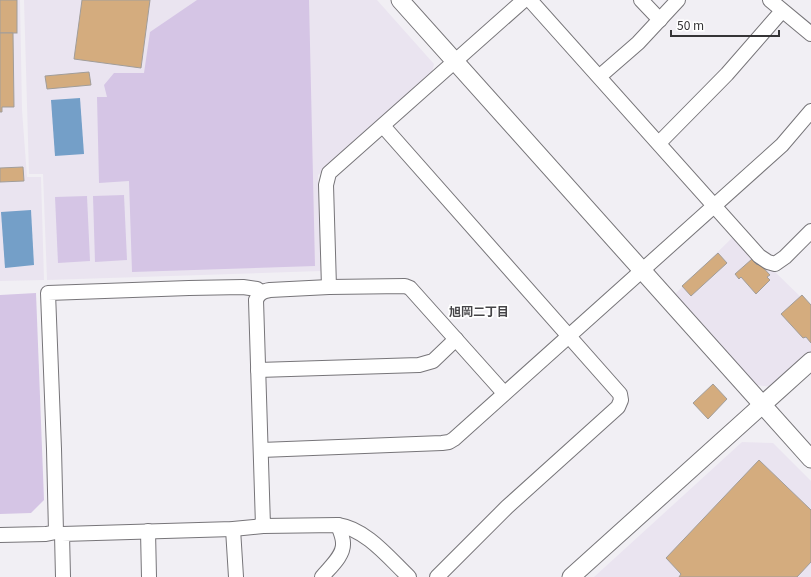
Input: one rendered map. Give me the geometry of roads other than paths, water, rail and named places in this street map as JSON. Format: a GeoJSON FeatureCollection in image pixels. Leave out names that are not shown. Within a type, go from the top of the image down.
{"type":"FeatureCollection","features":[{"type":"Feature","properties":{"kind":"street"},"geometry":{"type":"LineString","coordinates":[[400,0],[761,405],[811,459]]}},
{"type":"Feature","properties":{"kind":"street"},"geometry":{"type":"LineString","coordinates":[[329,287],[326,185],[329,173],[524,0]]}},
{"type":"Feature","properties":{"kind":"street"},"geometry":{"type":"LineString","coordinates":[[530,0],[600,76],[759,256],[768,262],[776,264],[785,257],[811,230]]}},
{"type":"Feature","properties":{"kind":"street"},"geometry":{"type":"LineString","coordinates":[[641,0],[660,20]]}},
{"type":"Feature","properties":{"kind":"street"},"geometry":{"type":"LineString","coordinates":[[600,76],[638,43],[678,0]]}},
{"type":"Feature","properties":{"kind":"street"},"geometry":{"type":"LineString","coordinates":[[770,0],[811,34]]}},
{"type":"Feature","properties":{"kind":"street"},"geometry":{"type":"LineString","coordinates":[[659,143],[728,74],[782,11]]}},
{"type":"Feature","properties":{"kind":"street"},"geometry":{"type":"LineString","coordinates":[[261,450],[450,442],[782,145],[811,111]]}},
{"type":"Feature","properties":{"kind":"street"},"geometry":{"type":"LineString","coordinates":[[383,126],[618,391],[621,400],[618,407],[507,507],[437,577]]}},
{"type":"Feature","properties":{"kind":"street"},"geometry":{"type":"LineString","coordinates":[[263,526],[256,300],[263,291],[329,287],[405,286],[410,288],[504,393]]}},
{"type":"Feature","properties":{"kind":"street"},"geometry":{"type":"LineString","coordinates":[[64,577],[59,533],[54,449],[48,293],[189,288],[243,288],[257,289],[261,293]]}},
{"type":"Feature","properties":{"kind":"street"},"geometry":{"type":"LineString","coordinates":[[258,370],[419,365],[433,361],[456,339]]}},
{"type":"Feature","properties":{"kind":"street"},"geometry":{"type":"LineString","coordinates":[[571,577],[811,361]]}},
{"type":"Feature","properties":{"kind":"street"},"geometry":{"type":"LineString","coordinates":[[0,535],[148,532],[233,529],[263,526],[338,525],[347,526],[364,536],[409,577]]}},
{"type":"Feature","properties":{"kind":"street"},"geometry":{"type":"LineString","coordinates":[[322,577],[341,555],[343,549],[343,542],[338,525]]}},
{"type":"Feature","properties":{"kind":"street"},"geometry":{"type":"LineString","coordinates":[[233,529],[236,577]]}},
{"type":"Feature","properties":{"kind":"street"},"geometry":{"type":"LineString","coordinates":[[148,532],[150,577]]}},
{"type":"Feature","properties":{"kind":"water"},"geometry":{"type":"Polygon","coordinates":[[[80,98],[84,154],[55,156],[51,100],[80,98]]]}},
{"type":"Feature","properties":{"kind":"water"},"geometry":{"type":"Polygon","coordinates":[[[31,210],[34,265],[5,268],[1,212],[31,210]]]}},
{"type":"Feature","properties":{"kind":"district","name":"旭岡二丁目"},"geometry":{"type":"Point","coordinates":[479,312]}}]}
